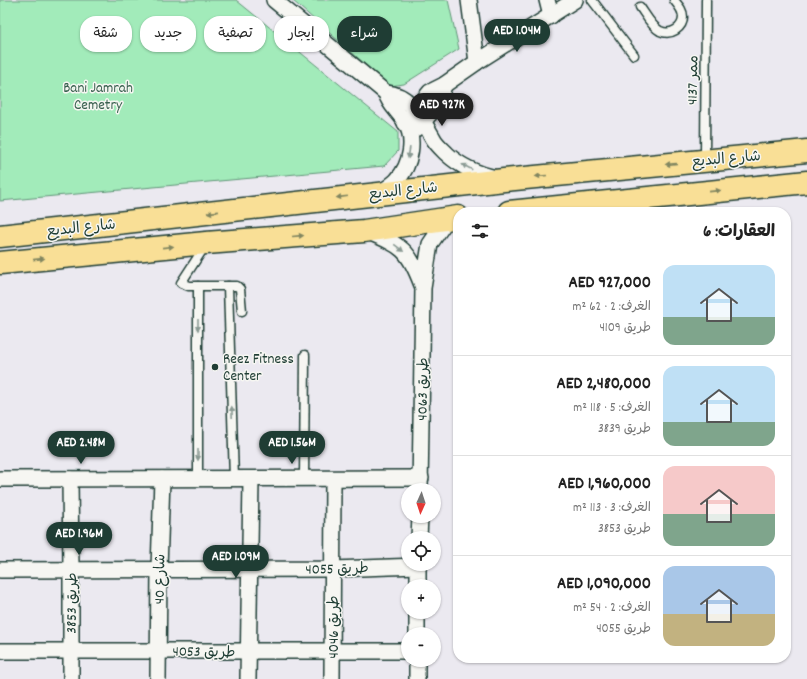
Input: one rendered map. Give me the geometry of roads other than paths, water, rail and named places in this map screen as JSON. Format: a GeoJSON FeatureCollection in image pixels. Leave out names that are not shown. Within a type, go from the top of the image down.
{"type":"FeatureCollection","features":[{"type":"Feature","properties":{"kind":"main road","name":"شارع البديع"},"geometry":{"type":"LineString","coordinates":[[0,236],[379,193],[807,151]]}},
{"type":"Feature","properties":{"kind":"main road","name":"شارع البديع"},"geometry":{"type":"LineString","coordinates":[[559,207],[807,182]]}},
{"type":"Feature","properties":{"kind":"main road","name":"شارع البديع"},"geometry":{"type":"LineString","coordinates":[[0,263],[206,243],[364,230],[453,218]]}},
{"type":"Feature","properties":{"kind":"street"},"geometry":{"type":"LineString","coordinates":[[274,0],[386,93],[391,104],[407,129],[411,147],[409,159],[398,180],[379,193]]}},
{"type":"Feature","properties":{"kind":"street"},"geometry":{"type":"LineString","coordinates":[[469,0],[477,62]]}},
{"type":"Feature","properties":{"kind":"street"},"geometry":{"type":"LineString","coordinates":[[547,0],[550,16]]}},
{"type":"Feature","properties":{"kind":"street"},"geometry":{"type":"LineString","coordinates":[[407,129],[420,116],[439,103],[444,86],[477,62],[575,0]]}},
{"type":"Feature","properties":{"kind":"street"},"geometry":{"type":"LineString","coordinates":[[386,93],[391,93],[401,97],[420,116],[433,140],[448,155],[464,166],[483,175],[504,180]]}},
{"type":"Feature","properties":{"kind":"street","name":"طريق 4063"},"geometry":{"type":"LineString","coordinates":[[421,483],[423,288],[430,244],[453,218]]}},
{"type":"Feature","properties":{"kind":"street","name":"طريق 4063"},"geometry":{"type":"LineString","coordinates":[[364,230],[400,247],[408,255],[414,265],[423,288]]}},
{"type":"Feature","properties":{"kind":"street"},"geometry":{"type":"LineString","coordinates":[[0,479],[333,479],[403,483]]}},
{"type":"Feature","properties":{"kind":"street","name":"طريق 3853"},"geometry":{"type":"LineString","coordinates":[[70,479],[71,679]]}},
{"type":"Feature","properties":{"kind":"street"},"geometry":{"type":"LineString","coordinates":[[248,679],[251,479]]}},
{"type":"Feature","properties":{"kind":"street","name":"طريق 4046"},"geometry":{"type":"LineString","coordinates":[[332,679],[333,479]]}},
{"type":"Feature","properties":{"kind":"street","name":"شارع 40"},"geometry":{"type":"LineString","coordinates":[[158,679],[159,569],[162,480]]}},
{"type":"Feature","properties":{"kind":"street","name":"طريق 4055"},"geometry":{"type":"LineString","coordinates":[[0,570],[333,569],[401,566]]}},
{"type":"Feature","properties":{"kind":"street","name":"طريق 4053"},"geometry":{"type":"LineString","coordinates":[[0,651],[401,651]]}},
{"type":"Feature","properties":{"kind":"street"},"geometry":{"type":"LineString","coordinates":[[417,667],[417,679]]}},
{"type":"Feature","properties":{"kind":"lane"},"geometry":{"type":"LineString","coordinates":[[592,0],[634,54]]}},
{"type":"Feature","properties":{"kind":"lane"},"geometry":{"type":"LineString","coordinates":[[640,7],[656,29],[668,33],[674,32],[682,23],[683,17],[682,11],[674,0]]}},
{"type":"Feature","properties":{"kind":"lane","name":"ممر 4137"},"geometry":{"type":"LineString","coordinates":[[705,160],[706,0]]}},
{"type":"Feature","properties":{"kind":"lane"},"geometry":{"type":"LineString","coordinates":[[206,243],[181,282],[185,285],[198,286],[237,286],[240,289],[242,311]]}},
{"type":"Feature","properties":{"kind":"lane"},"geometry":{"type":"LineString","coordinates":[[198,286],[198,479]]}},
{"type":"Feature","properties":{"kind":"lane"},"geometry":{"type":"LineString","coordinates":[[228,286],[234,479]]}},
{"type":"Feature","properties":{"kind":"lane"},"geometry":{"type":"LineString","coordinates":[[304,479],[305,355]]}},
{"type":"Feature","properties":{"kind":"place","name":"Reez Fitness Center"},"geometry":{"type":"Point","coordinates":[215,367]}},
{"type":"Feature","properties":{"kind":"park label","name":"Bani Jamrah Cemetry"},"geometry":{"type":"Point","coordinates":[98,96]}}]}
